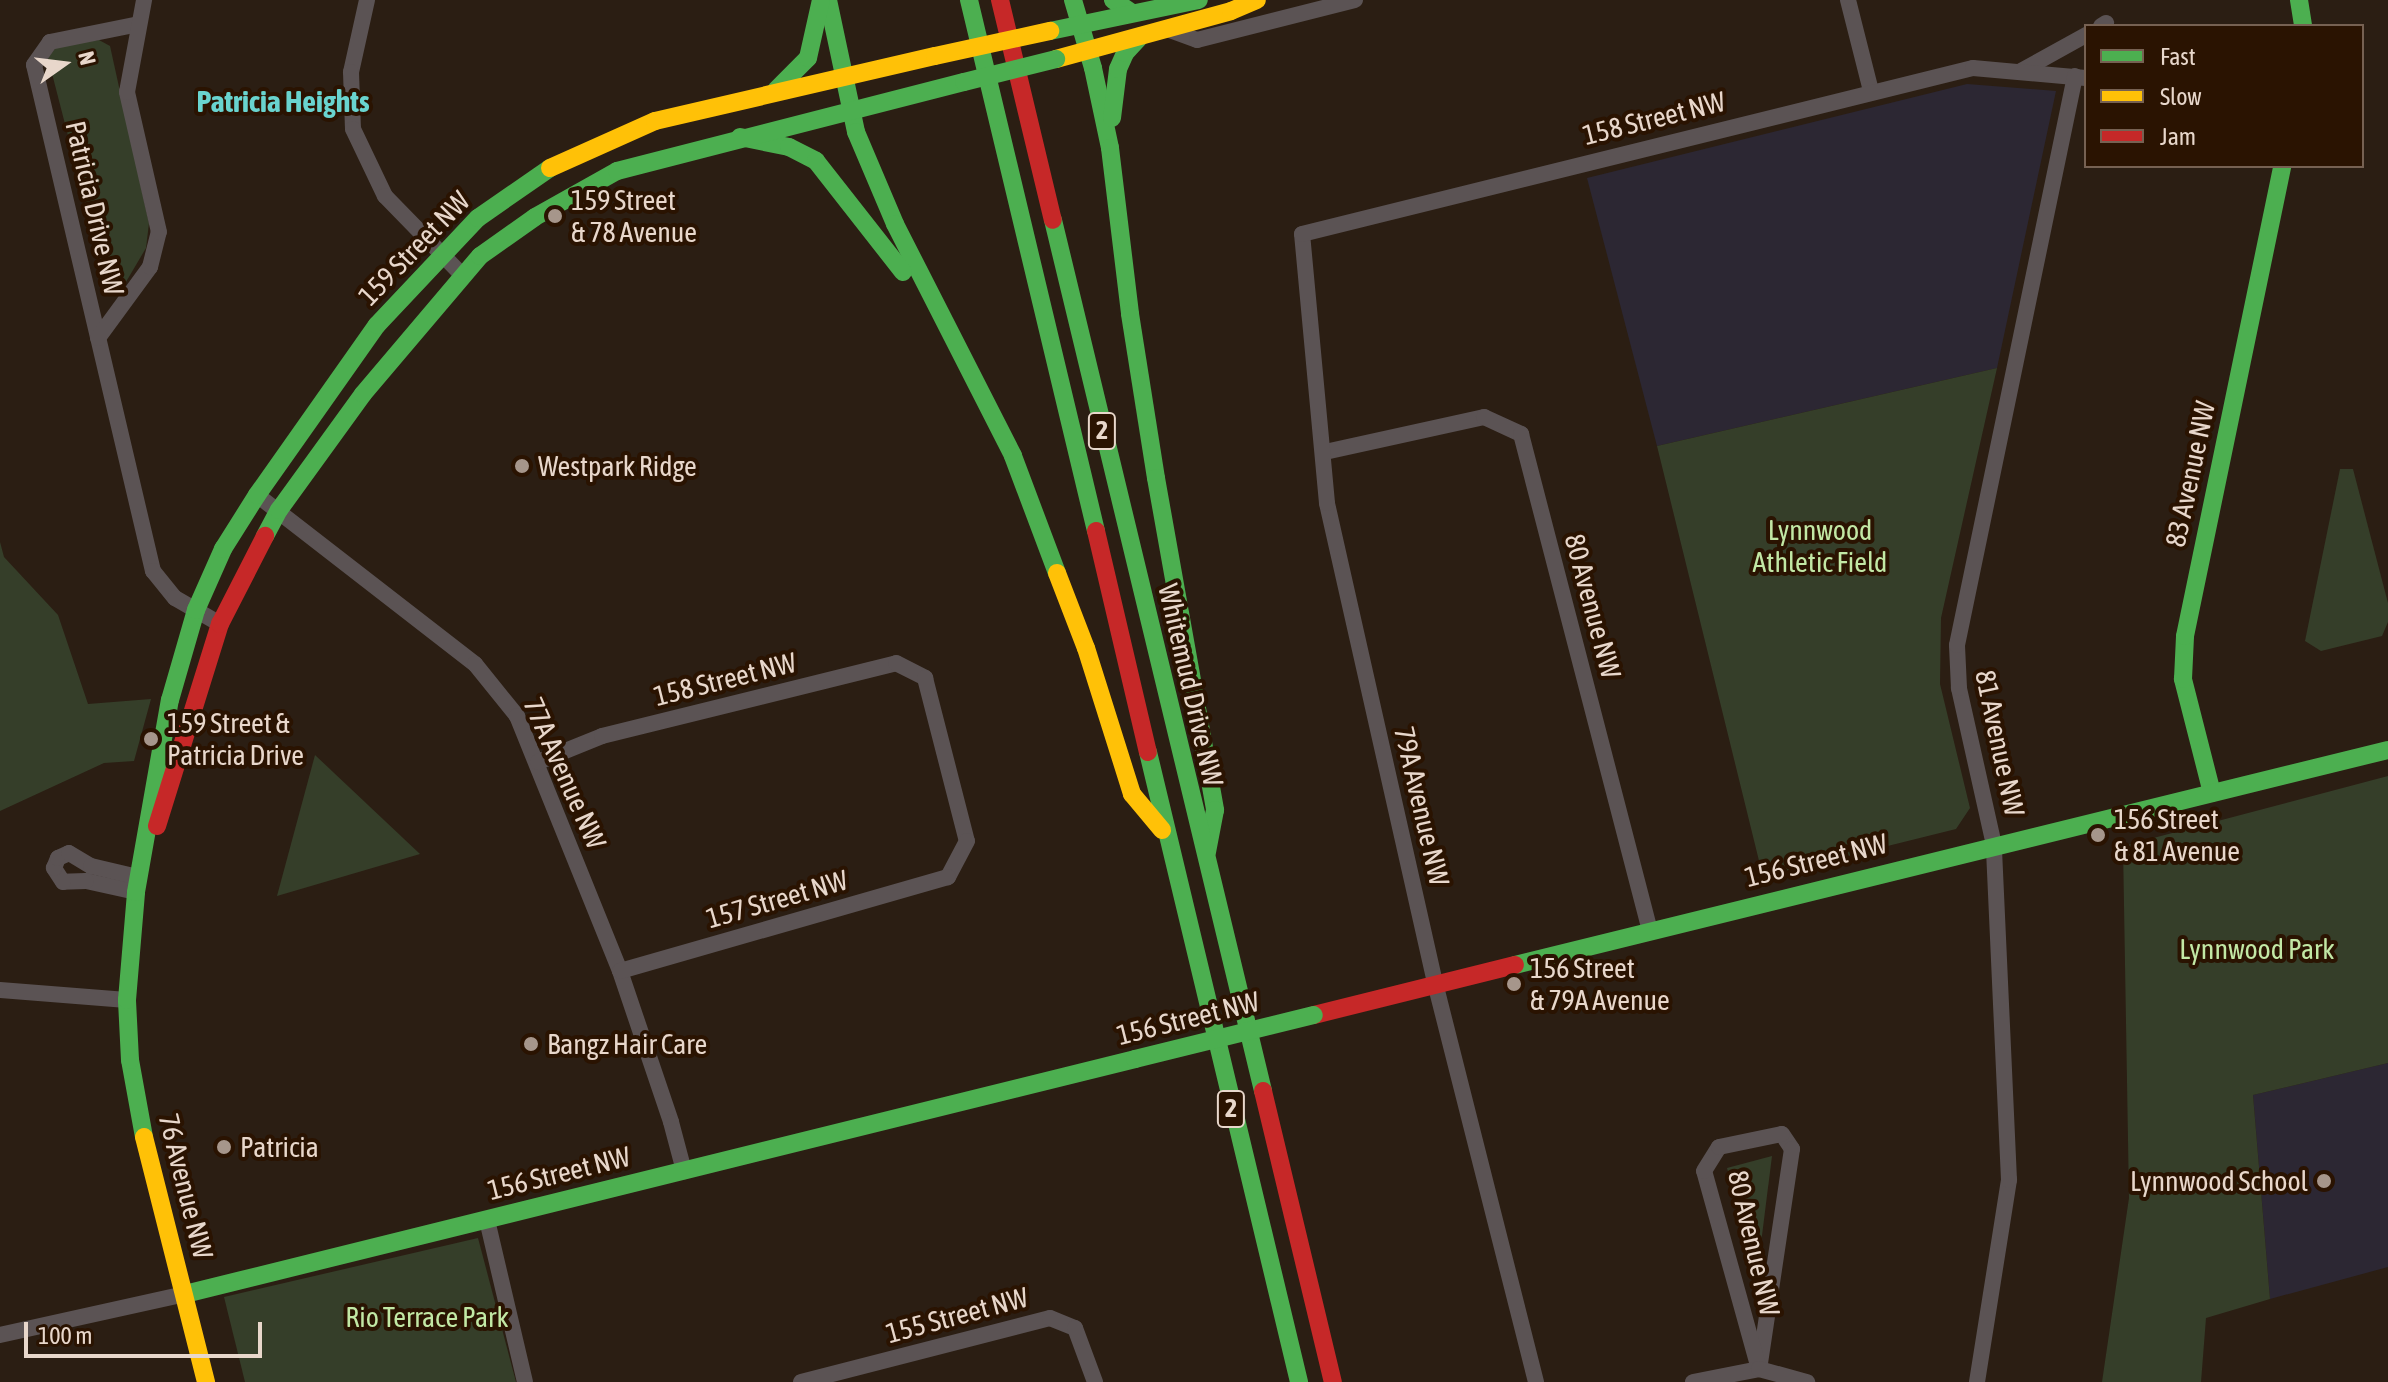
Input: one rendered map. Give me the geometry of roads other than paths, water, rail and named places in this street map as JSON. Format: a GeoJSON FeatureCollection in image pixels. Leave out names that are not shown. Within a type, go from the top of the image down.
{"type":"FeatureCollection","features":[{"type":"Feature","properties":{"kind":"main road"},"geometry":{"type":"LineString","coordinates":[[776,90],[808,58],[821,0]]}},
{"type":"Feature","properties":{"kind":"main road"},"geometry":{"type":"LineString","coordinates":[[828,0],[856,132],[895,224],[989,407],[1051,550],[1132,794],[1166,835]]}},
{"type":"Feature","properties":{"kind":"main road","name":"Whitemud Drive NW"},"geometry":{"type":"LineString","coordinates":[[969,0],[1299,1382]]}},
{"type":"Feature","properties":{"kind":"main road","name":"Whitemud Drive NW"},"geometry":{"type":"LineString","coordinates":[[1000,0],[1205,862],[1333,1382]]}},
{"type":"Feature","properties":{"kind":"main road"},"geometry":{"type":"LineString","coordinates":[[1073,0],[1110,148],[1149,433],[1215,810],[1205,862]]}},
{"type":"Feature","properties":{"kind":"main road"},"geometry":{"type":"LineString","coordinates":[[1113,0],[1132,13]]}},
{"type":"Feature","properties":{"kind":"main road","name":"159 Street NW"},"geometry":{"type":"LineString","coordinates":[[127,1000],[137,885],[150,798],[170,700],[196,610],[223,549],[257,495],[377,325],[478,218],[563,160],[655,121],[776,90],[1166,4],[1199,0]]}},
{"type":"Feature","properties":{"kind":"main road","name":"159 Street NW"},"geometry":{"type":"LineString","coordinates":[[137,885],[166,802],[188,717],[220,624],[279,510],[363,394],[480,256],[535,217],[617,171],[851,108],[1088,51],[1231,11],[1257,0]]}},
{"type":"Feature","properties":{"kind":"main road"},"geometry":{"type":"LineString","coordinates":[[2299,0],[2303,24]]}},
{"type":"Feature","properties":{"kind":"main road"},"geometry":{"type":"LineString","coordinates":[[1110,148],[1118,69],[1125,53],[1141,36]]}},
{"type":"Feature","properties":{"kind":"main road"},"geometry":{"type":"LineString","coordinates":[[740,137],[789,147],[816,161],[834,180],[902,270],[989,407]]}},
{"type":"Feature","properties":{"kind":"main road","name":"83 Avenue NW"},"geometry":{"type":"LineString","coordinates":[[2212,793],[2183,679],[2185,636],[2282,168]]}},
{"type":"Feature","properties":{"kind":"main road","name":"156 Street NW"},"geometry":{"type":"LineString","coordinates":[[185,1294],[2388,750]]}},
{"type":"Feature","properties":{"kind":"main road","name":"76 Avenue NW"},"geometry":{"type":"LineString","coordinates":[[127,1000],[135,1091],[206,1382]]}},
{"type":"Feature","properties":{"kind":"street","name":"Patricia Drive NW"},"geometry":{"type":"LineString","coordinates":[[98,338],[150,267],[159,232],[127,92],[144,0]]}},
{"type":"Feature","properties":{"kind":"street"},"geometry":{"type":"LineString","coordinates":[[367,0],[351,72],[353,129],[385,196],[462,275]]}},
{"type":"Feature","properties":{"kind":"street","name":"159 Street NW"},"geometry":{"type":"LineString","coordinates":[[1167,29],[1197,40],[1355,0]]}},
{"type":"Feature","properties":{"kind":"street"},"geometry":{"type":"LineString","coordinates":[[1848,0],[1871,91]]}},
{"type":"Feature","properties":{"kind":"street","name":"Patricia Drive NW"},"geometry":{"type":"LineString","coordinates":[[139,24],[50,42],[34,65],[153,571],[175,598],[220,624]]}},
{"type":"Feature","properties":{"kind":"street"},"geometry":{"type":"LineString","coordinates":[[2020,71],[2084,36]]}},
{"type":"Feature","properties":{"kind":"street","name":"158 Street NW"},"geometry":{"type":"LineString","coordinates":[[1302,234],[1973,68],[2080,77]]}},
{"type":"Feature","properties":{"kind":"street","name":"81 Avenue NW"},"geometry":{"type":"LineString","coordinates":[[1977,1382],[2009,1180],[1994,845],[1959,688],[1957,645],[2080,77]]}},
{"type":"Feature","properties":{"kind":"street","name":"79A Avenue NW"},"geometry":{"type":"LineString","coordinates":[[1302,234],[1309,329],[1325,452],[1327,503],[1436,987],[1536,1382]]}},
{"type":"Feature","properties":{"kind":"street","name":"80 Avenue NW"},"geometry":{"type":"LineString","coordinates":[[1325,452],[1484,417],[1521,434],[1650,931]]}},
{"type":"Feature","properties":{"kind":"street","name":"77A Avenue NW"},"geometry":{"type":"LineString","coordinates":[[257,495],[475,664],[517,716],[620,971],[671,1122],[684,1171]]}},
{"type":"Feature","properties":{"kind":"street","name":"158 Street NW"},"geometry":{"type":"LineString","coordinates":[[538,762],[602,736],[896,663],[925,678],[967,841],[948,877]]}},
{"type":"Feature","properties":{"kind":"street","name":"157 Street NW"},"geometry":{"type":"LineString","coordinates":[[620,971],[948,877]]}},
{"type":"Feature","properties":{"kind":"street"},"geometry":{"type":"LineString","coordinates":[[0,990],[127,1000]]}},
{"type":"Feature","properties":{"kind":"street","name":"80 Avenue NW"},"geometry":{"type":"LineString","coordinates":[[1782,1134],[1792,1149],[1759,1369],[1704,1171],[1719,1147],[1782,1134]]}},
{"type":"Feature","properties":{"kind":"street"},"geometry":{"type":"LineString","coordinates":[[487,1220],[525,1382]]}},
{"type":"Feature","properties":{"kind":"street","name":"156 Street NW"},"geometry":{"type":"LineString","coordinates":[[0,1335],[185,1294]]}},
{"type":"Feature","properties":{"kind":"street","name":"155 Street NW"},"geometry":{"type":"LineString","coordinates":[[801,1382],[853,1376],[1050,1318],[1075,1328],[1095,1382]]}},
{"type":"Feature","properties":{"kind":"street"},"geometry":{"type":"LineString","coordinates":[[1693,1382],[1759,1369],[1807,1382]]}},
{"type":"Feature","properties":{"kind":"place","name":"159 Street & 78 Avenue"},"geometry":{"type":"Point","coordinates":[555,216]}},
{"type":"Feature","properties":{"kind":"place","name":"Westpark Ridge"},"geometry":{"type":"Point","coordinates":[522,466]}},
{"type":"Feature","properties":{"kind":"place","name":"159 Street & Patricia Drive"},"geometry":{"type":"Point","coordinates":[151,739]}},
{"type":"Feature","properties":{"kind":"place","name":"156 Street & 81 Avenue"},"geometry":{"type":"Point","coordinates":[2098,835]}},
{"type":"Feature","properties":{"kind":"place","name":"156 Street & 79A Avenue"},"geometry":{"type":"Point","coordinates":[1514,984]}},
{"type":"Feature","properties":{"kind":"place","name":"Bangz Hair Care"},"geometry":{"type":"Point","coordinates":[531,1044]}},
{"type":"Feature","properties":{"kind":"place","name":"Patricia"},"geometry":{"type":"Point","coordinates":[224,1147]}},
{"type":"Feature","properties":{"kind":"place","name":"Lynnwood School"},"geometry":{"type":"Point","coordinates":[2324,1181]}},
{"type":"Feature","properties":{"kind":"district","name":"Patricia Heights"},"geometry":{"type":"Point","coordinates":[283,101]}},
{"type":"Feature","properties":{"kind":"park label","name":"Lynnwood Athletic Field"},"geometry":{"type":"Point","coordinates":[1820,546]}},
{"type":"Feature","properties":{"kind":"park label","name":"Lynnwood Park"},"geometry":{"type":"Point","coordinates":[2257,949]}},
{"type":"Feature","properties":{"kind":"park label","name":"Rio Terrace Park"},"geometry":{"type":"Point","coordinates":[427,1317]}}]}
